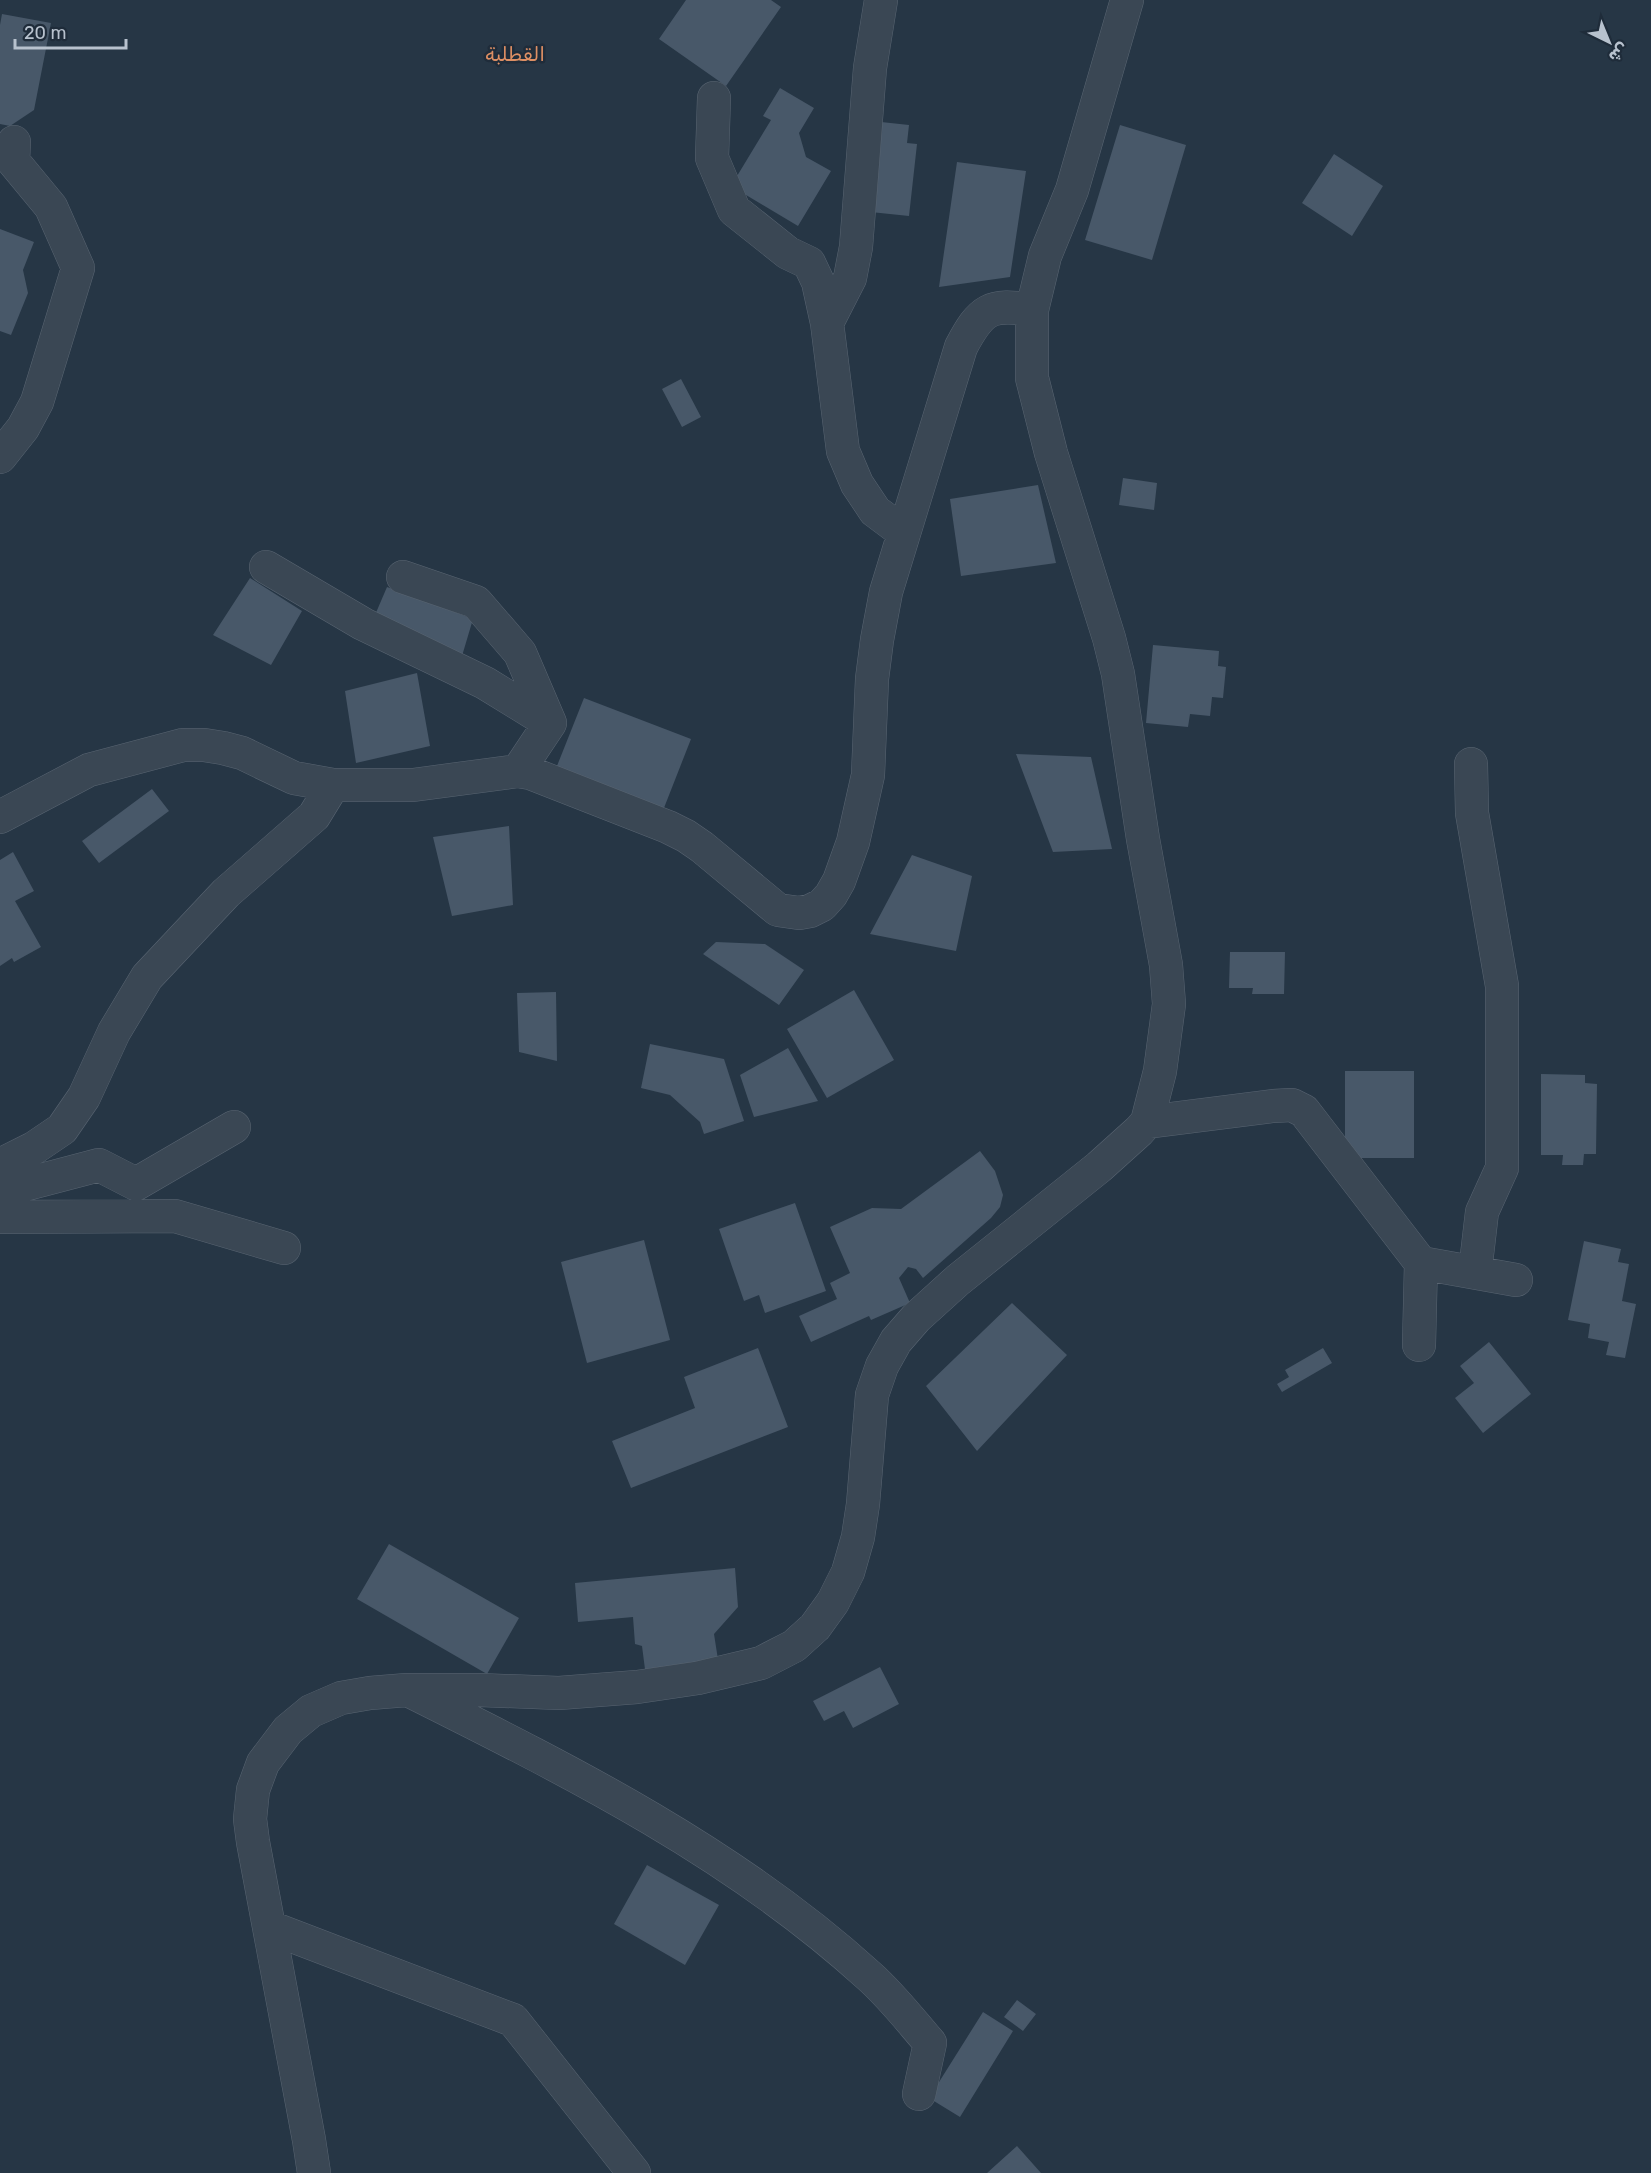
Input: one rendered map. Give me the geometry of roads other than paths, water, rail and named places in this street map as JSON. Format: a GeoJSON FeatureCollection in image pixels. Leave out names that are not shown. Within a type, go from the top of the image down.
{"type":"FeatureCollection","features":[{"type":"Feature","properties":{"kind":"street"},"geometry":{"type":"LineString","coordinates":[[827,323],[850,278],[856,247],[870,68],[881,0]]}},
{"type":"Feature","properties":{"kind":"street"},"geometry":{"type":"LineString","coordinates":[[314,2173],[250,1819],[253,1790],[263,1763],[288,1730],[311,1711],[340,1698],[370,1693],[407,1690],[480,1690],[559,1693],[637,1686],[698,1678],[761,1663],[794,1646],[814,1627],[833,1602],[848,1572],[858,1537],[863,1504],[872,1395],[882,1366],[896,1341],[916,1318],[958,1280],[1099,1167],[1147,1122],[1160,1071],[1169,1005],[1166,965],[1143,839],[1118,674],[1032,378],[1032,310],[1045,255],[1072,190],[1127,0]]}},
{"type":"Feature","properties":{"kind":"street"},"geometry":{"type":"LineString","coordinates":[[714,98],[712,158],[734,210],[788,253],[809,263],[818,282],[827,323],[843,451],[857,484],[875,511],[903,532]]}},
{"type":"Feature","properties":{"kind":"street"},"geometry":{"type":"LineString","coordinates":[[0,457],[22,428],[37,402],[78,267],[51,207],[13,161],[14,142]]}},
{"type":"Feature","properties":{"kind":"street"},"geometry":{"type":"LineString","coordinates":[[0,817],[89,770],[183,745],[223,748],[242,753],[294,778],[333,785],[413,785],[518,771],[541,777],[668,827],[702,846],[778,910],[799,913],[810,911],[831,895],[839,881],[853,842],[868,776],[872,679],[886,592],[961,347],[971,327],[981,316],[996,307],[1010,306],[1032,310]]}},
{"type":"Feature","properties":{"kind":"street"},"geometry":{"type":"LineString","coordinates":[[266,567],[363,624],[485,683],[550,723]]}},
{"type":"Feature","properties":{"kind":"street"},"geometry":{"type":"LineString","coordinates":[[403,577],[476,602],[520,652],[550,723]]}},
{"type":"Feature","properties":{"kind":"street"},"geometry":{"type":"LineString","coordinates":[[518,771],[550,723]]}},
{"type":"Feature","properties":{"kind":"street"},"geometry":{"type":"LineString","coordinates":[[1471,764],[1472,813],[1502,987],[1502,1168],[1482,1212],[1474,1272]]}},
{"type":"Feature","properties":{"kind":"street"},"geometry":{"type":"LineString","coordinates":[[0,1165],[34,1148],[62,1129],[84,1097],[114,1032],[147,977],[226,893],[314,816],[333,785]]}},
{"type":"Feature","properties":{"kind":"street"},"geometry":{"type":"LineString","coordinates":[[1147,1122],[1272,1106],[1292,1105],[1304,1111],[1421,1263],[1419,1345]]}},
{"type":"Feature","properties":{"kind":"street"},"geometry":{"type":"LineString","coordinates":[[0,1191],[99,1165],[136,1184],[234,1127]]}},
{"type":"Feature","properties":{"kind":"street"},"geometry":{"type":"LineString","coordinates":[[0,1217],[175,1216],[284,1248]]}},
{"type":"Feature","properties":{"kind":"street"},"geometry":{"type":"LineString","coordinates":[[1421,1263],[1516,1280]]}},
{"type":"Feature","properties":{"kind":"street"},"geometry":{"type":"LineString","coordinates":[[407,1690],[520,1746],[670,1828],[761,1888],[870,1976],[930,2043],[919,2094]]}},
{"type":"Feature","properties":{"kind":"street"},"geometry":{"type":"LineString","coordinates":[[269,1927],[513,2020],[634,2173]]}},
{"type":"Feature","properties":{"kind":"district","name":"القطلبة"},"geometry":{"type":"Point","coordinates":[515,54]}}]}
